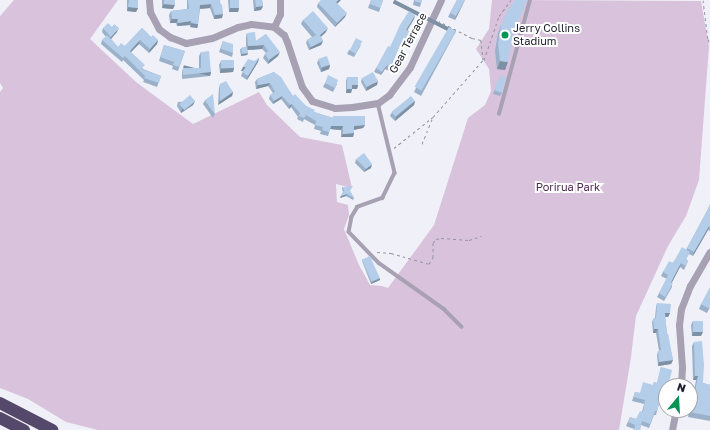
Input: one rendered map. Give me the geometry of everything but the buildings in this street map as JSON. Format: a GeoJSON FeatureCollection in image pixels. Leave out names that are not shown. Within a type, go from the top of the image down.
{"type":"FeatureCollection","features":[{"type":"Feature","properties":{"kind":"highway"},"geometry":{"type":"LineString","coordinates":[[0,403],[52,430]]}},
{"type":"Feature","properties":{"kind":"highway"},"geometry":{"type":"LineString","coordinates":[[0,418],[24,430]]}},
{"type":"Feature","properties":{"kind":"street"},"geometry":{"type":"LineString","coordinates":[[149,0],[150,12],[159,29],[170,37],[186,43],[212,38],[238,27],[251,24],[274,27],[284,35],[288,42],[302,87],[312,101],[335,108],[378,103]]}},
{"type":"Feature","properties":{"kind":"street"},"geometry":{"type":"LineString","coordinates":[[274,27],[280,14],[280,0]]}},
{"type":"Feature","properties":{"kind":"street","name":"Gear Terrace"},"geometry":{"type":"LineString","coordinates":[[378,103],[389,95],[410,67],[434,18],[441,0]]}},
{"type":"Feature","properties":{"kind":"street"},"geometry":{"type":"LineString","coordinates":[[681,378],[679,325],[681,309],[690,286],[710,252]]}},
{"type":"Feature","properties":{"kind":"street"},"geometry":{"type":"LineString","coordinates":[[673,430],[675,418]]}},
{"type":"Feature","properties":{"kind":"lane"},"geometry":{"type":"LineString","coordinates":[[499,114],[530,0]]}},
{"type":"Feature","properties":{"kind":"lane"},"geometry":{"type":"LineString","coordinates":[[378,103],[395,172],[382,198],[358,207],[349,224],[349,232],[392,273],[444,309],[462,327]]}},
{"type":"Feature","properties":{"kind":"path"},"geometry":{"type":"LineString","coordinates":[[390,151],[433,117],[483,60],[499,16],[511,0]]}},
{"type":"Feature","properties":{"kind":"path"},"geometry":{"type":"LineString","coordinates":[[703,0],[710,44]]}},
{"type":"Feature","properties":{"kind":"path"},"geometry":{"type":"LineString","coordinates":[[434,18],[472,38],[481,40],[483,60]]}},
{"type":"Feature","properties":{"kind":"path"},"geometry":{"type":"LineString","coordinates":[[422,144],[433,117]]}},
{"type":"Feature","properties":{"kind":"path"},"geometry":{"type":"LineString","coordinates":[[368,251],[391,253],[429,264],[432,262],[433,243],[436,239],[469,240],[481,236]]}},
{"type":"Feature","properties":{"kind":"green space","name":"Porirua Park"},"geometry":{"type":"Polygon","coordinates":[[[14,0],[118,0],[90,39],[136,82],[193,124],[259,92],[267,105],[300,137],[342,145],[352,188],[336,184],[337,202],[348,205],[349,215],[344,229],[359,265],[370,285],[388,288],[434,225],[468,118],[485,105],[491,91],[489,69],[476,49],[489,29],[492,0],[701,1],[709,46],[699,180],[686,216],[668,246],[636,316],[619,430],[98,430],[66,422],[28,399],[0,388],[0,92],[3,88],[0,83],[0,16],[14,0]]]}},
{"type":"Feature","properties":{"kind":"place","name":"Jerry Collins Stadium"},"geometry":{"type":"Point","coordinates":[505,35]}}]}
